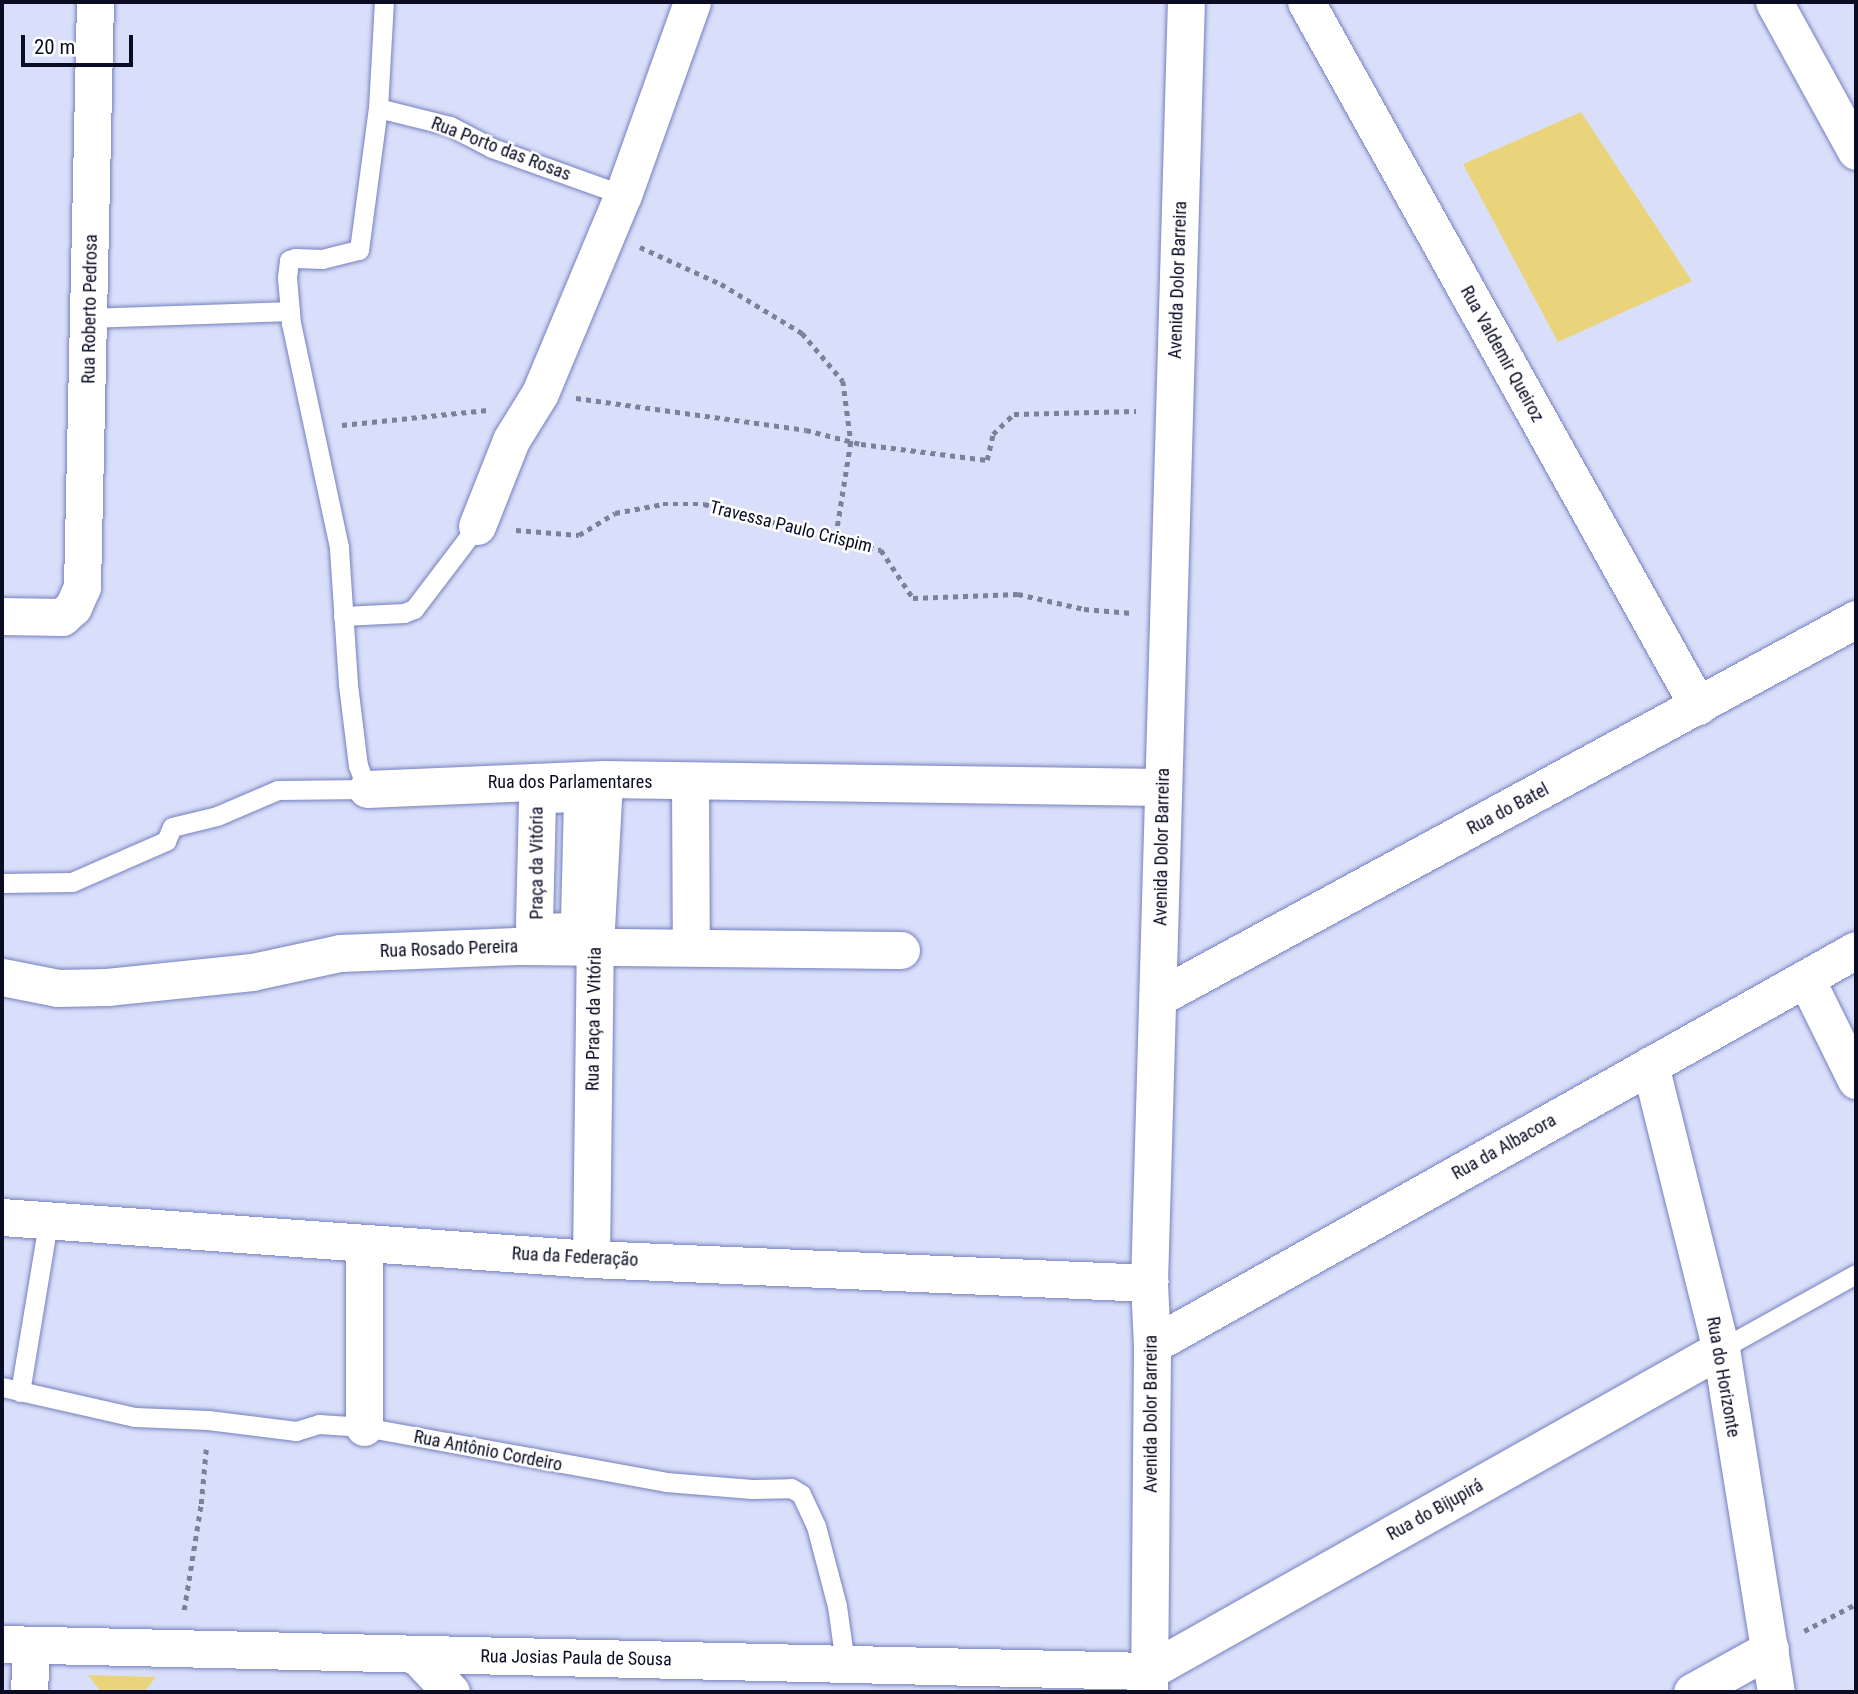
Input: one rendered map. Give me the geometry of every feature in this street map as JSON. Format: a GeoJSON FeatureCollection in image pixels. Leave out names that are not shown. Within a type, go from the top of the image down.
{"type":"FeatureCollection","features":[{"type":"Feature","properties":{"kind":"street","name":"Rua Roberto Pedrosa"},"geometry":{"type":"LineString","coordinates":[[2,615],[56,618],[69,613],[82,587],[95,2]]}},
{"type":"Feature","properties":{"kind":"street"},"geometry":{"type":"LineString","coordinates":[[477,527],[511,440],[535,402],[608,232],[692,2]]}},
{"type":"Feature","properties":{"kind":"street","name":"Avenida Dolor Barreira"},"geometry":{"type":"LineString","coordinates":[[1149,1682],[1152,1345],[1149,1283],[1186,2]]}},
{"type":"Feature","properties":{"kind":"street","name":"Rua Valdemir Queiroz"},"geometry":{"type":"LineString","coordinates":[[1306,2],[1698,706]]}},
{"type":"Feature","properties":{"kind":"street"},"geometry":{"type":"LineString","coordinates":[[1774,2],[1856,151]]}},
{"type":"Feature","properties":{"kind":"street","name":"Rua do Batel"},"geometry":{"type":"LineString","coordinates":[[1159,997],[1856,619]]}},
{"type":"Feature","properties":{"kind":"street","name":"Rua dos Parlamentares"},"geometry":{"type":"LineString","coordinates":[[367,789],[520,780],[604,779],[1163,787]]}},
{"type":"Feature","properties":{"kind":"street","name":"Rua Praça da Vitória"},"geometry":{"type":"LineString","coordinates":[[591,1259],[587,936],[604,779]]}},
{"type":"Feature","properties":{"kind":"street"},"geometry":{"type":"LineString","coordinates":[[517,946],[520,780]]}},
{"type":"Feature","properties":{"kind":"street"},"geometry":{"type":"LineString","coordinates":[[690,782],[691,947]]}},
{"type":"Feature","properties":{"kind":"street","name":"Rua Rosado Pereira"},"geometry":{"type":"LineString","coordinates":[[2,977],[58,988],[107,987],[252,972],[340,953],[517,946],[587,936],[691,947],[901,950]]}},
{"type":"Feature","properties":{"kind":"street","name":"Rua da Albacora"},"geometry":{"type":"LineString","coordinates":[[1152,1345],[1856,950]]}},
{"type":"Feature","properties":{"kind":"street"},"geometry":{"type":"LineString","coordinates":[[1806,979],[1856,1080]]}},
{"type":"Feature","properties":{"kind":"street","name":"Rua do Horizonte"},"geometry":{"type":"LineString","coordinates":[[1650,1065],[1721,1349],[1776,1692]]}},
{"type":"Feature","properties":{"kind":"street","name":"Rua da Federação"},"geometry":{"type":"LineString","coordinates":[[2,1217],[591,1259],[1149,1283]]}},
{"type":"Feature","properties":{"kind":"street"},"geometry":{"type":"LineString","coordinates":[[364,1244],[364,1427]]}},
{"type":"Feature","properties":{"kind":"street","name":"Rua do Bijupirá"},"geometry":{"type":"LineString","coordinates":[[1149,1682],[1721,1349]]}},
{"type":"Feature","properties":{"kind":"street"},"geometry":{"type":"LineString","coordinates":[[16,1644],[29,1692]]}},
{"type":"Feature","properties":{"kind":"street","name":"Rua Josias Paula de Sousa"},"geometry":{"type":"LineString","coordinates":[[16,1644],[845,1663],[1050,1680],[1149,1682]]}},
{"type":"Feature","properties":{"kind":"street"},"geometry":{"type":"LineString","coordinates":[[1692,1692],[1770,1649]]}},
{"type":"Feature","properties":{"kind":"street"},"geometry":{"type":"LineString","coordinates":[[416,1655],[450,1692]]}},
{"type":"Feature","properties":{"kind":"lane"},"geometry":{"type":"LineString","coordinates":[[367,789],[358,766],[339,547],[290,311],[289,260],[308,257],[323,259],[359,250],[378,108],[384,2]]}},
{"type":"Feature","properties":{"kind":"lane","name":"Rua Porto das Rosas"},"geometry":{"type":"LineString","coordinates":[[378,108],[450,126],[492,148],[623,195]]}},
{"type":"Feature","properties":{"kind":"lane"},"geometry":{"type":"LineString","coordinates":[[89,318],[290,311]]}},
{"type":"Feature","properties":{"kind":"lane"},"geometry":{"type":"LineString","coordinates":[[343,615],[404,613],[414,609],[477,527]]}},
{"type":"Feature","properties":{"kind":"lane","name":"Rua dos Parlamentares"},"geometry":{"type":"LineString","coordinates":[[2,883],[72,882],[166,841],[172,827],[217,816],[278,790],[367,789]]}},
{"type":"Feature","properties":{"kind":"lane"},"geometry":{"type":"LineString","coordinates":[[11,1390],[48,1222]]}},
{"type":"Feature","properties":{"kind":"lane"},"geometry":{"type":"LineString","coordinates":[[1721,1349],[1856,1274]]}},
{"type":"Feature","properties":{"kind":"lane","name":"Rua Antônio Cordeiro"},"geometry":{"type":"LineString","coordinates":[[11,1390],[135,1417],[208,1420],[296,1431],[319,1424],[364,1427],[666,1482],[752,1489],[791,1488],[801,1494],[816,1526],[837,1606],[845,1663]]}},
{"type":"Feature","properties":{"kind":"path"},"geometry":{"type":"LineString","coordinates":[[608,232],[722,284],[802,333],[843,381],[851,442],[835,537]]}},
{"type":"Feature","properties":{"kind":"path"},"geometry":{"type":"LineString","coordinates":[[314,429],[535,402],[806,430],[851,442],[987,460],[993,434],[1014,414],[1174,410]]}},
{"type":"Feature","properties":{"kind":"path","name":"Travessa Paulo Crispim"},"geometry":{"type":"LineString","coordinates":[[477,527],[579,535],[615,513],[663,504],[704,504],[881,550],[913,598],[1018,594],[1084,609],[1169,615]]}},
{"type":"Feature","properties":{"kind":"path"},"geometry":{"type":"LineString","coordinates":[[178,1649],[201,1504],[208,1420]]}},
{"type":"Feature","properties":{"kind":"path"},"geometry":{"type":"LineString","coordinates":[[1770,1649],[1856,1604]]}},
{"type":"Feature","properties":{"kind":"shaded area"},"geometry":{"type":"Polygon","coordinates":[[[1581,112],[1692,281],[1558,342],[1463,164],[1581,112]]]}},
{"type":"Feature","properties":{"kind":"shaded area"},"geometry":{"type":"Polygon","coordinates":[[[88,1675],[156,1677],[144,1692],[101,1692],[88,1675]]]}}]}
